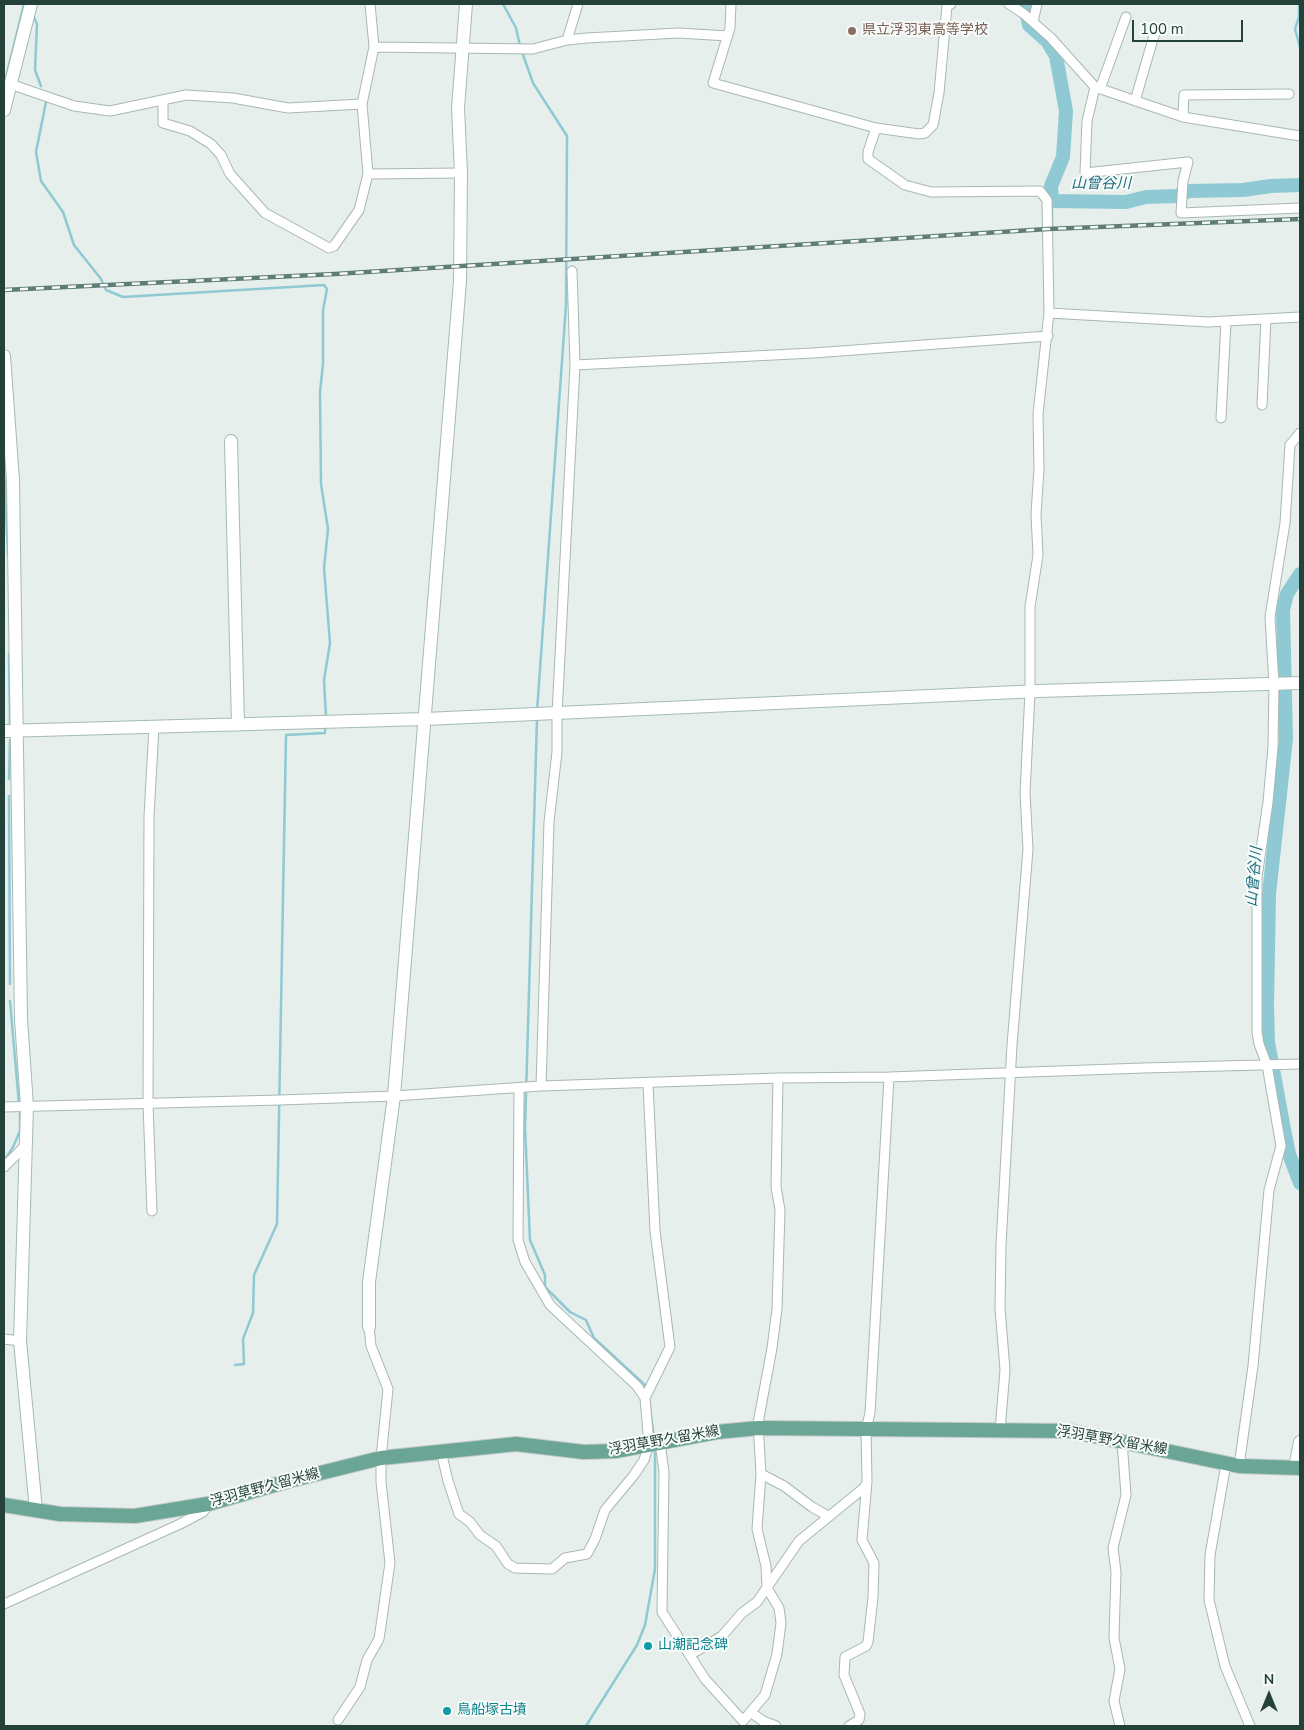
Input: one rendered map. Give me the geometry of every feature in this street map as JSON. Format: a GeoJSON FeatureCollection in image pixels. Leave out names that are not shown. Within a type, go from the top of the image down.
{"type":"FeatureCollection","features":[{"type":"Feature","properties":{"kind":"main road","name":"浮羽草野久留米線"},"geometry":{"type":"LineString","coordinates":[[4,1505],[60,1514],[135,1516],[208,1504],[288,1481],[381,1458],[516,1444],[597,1452],[717,1432],[759,1428],[1070,1431],[1233,1465],[1297,1468]]}},
{"type":"Feature","properties":{"kind":"street"},"geometry":{"type":"LineString","coordinates":[[4,110],[31,4]]}},
{"type":"Feature","properties":{"kind":"street"},"geometry":{"type":"LineString","coordinates":[[164,100],[163,123],[190,131],[211,144],[221,155],[230,174],[265,213],[329,248],[334,246],[359,210],[368,174],[362,104],[374,47],[370,4]]}},
{"type":"Feature","properties":{"kind":"street"},"geometry":{"type":"LineString","coordinates":[[338,1720],[360,1687],[364,1667],[379,1639],[390,1563],[382,1489],[381,1458],[388,1389],[371,1346],[368,1282],[394,1096],[425,719],[437,540],[460,281],[461,173],[458,108],[466,4]]}},
{"type":"Feature","properties":{"kind":"street"},"geometry":{"type":"LineString","coordinates":[[567,40],[578,4]]}},
{"type":"Feature","properties":{"kind":"street"},"geometry":{"type":"LineString","coordinates":[[732,4],[728,36],[714,83],[876,128],[919,134],[931,129],[939,93],[947,6],[951,4]]}},
{"type":"Feature","properties":{"kind":"street"},"geometry":{"type":"LineString","coordinates":[[1009,4],[1028,17],[1097,88],[1182,117],[1300,136]]}},
{"type":"Feature","properties":{"kind":"street"},"geometry":{"type":"LineString","coordinates":[[1028,17],[1037,4]]}},
{"type":"Feature","properties":{"kind":"street"},"geometry":{"type":"LineString","coordinates":[[1126,17],[1097,88],[1086,121],[1085,173],[1188,162],[1182,192],[1182,212],[1300,208]]}},
{"type":"Feature","properties":{"kind":"street"},"geometry":{"type":"LineString","coordinates":[[1135,101],[1154,32]]}},
{"type":"Feature","properties":{"kind":"street"},"geometry":{"type":"LineString","coordinates":[[374,47],[533,49],[567,40],[678,33],[728,36]]}},
{"type":"Feature","properties":{"kind":"street"},"geometry":{"type":"LineString","coordinates":[[10,84],[74,106],[110,111],[186,95],[233,98],[288,108],[362,104]]}},
{"type":"Feature","properties":{"kind":"street"},"geometry":{"type":"LineString","coordinates":[[1182,117],[1184,95],[1289,94]]}},
{"type":"Feature","properties":{"kind":"street"},"geometry":{"type":"LineString","coordinates":[[876,128],[868,152],[868,159],[905,185],[931,192],[1040,191],[1047,200],[1049,313],[1038,414],[1039,469],[1036,514],[1038,555],[1030,607],[1030,692],[1025,793],[1028,849],[1012,1045],[1012,1074],[1000,1246],[1000,1308],[1005,1370],[1000,1431]]}},
{"type":"Feature","properties":{"kind":"street"},"geometry":{"type":"LineString","coordinates":[[368,174],[461,173]]}},
{"type":"Feature","properties":{"kind":"street"},"geometry":{"type":"LineString","coordinates":[[541,1086],[548,822],[556,760],[575,365],[572,271]]}},
{"type":"Feature","properties":{"kind":"street"},"geometry":{"type":"LineString","coordinates":[[1049,313],[1226,322],[1300,318]]}},
{"type":"Feature","properties":{"kind":"street"},"geometry":{"type":"LineString","coordinates":[[1262,405],[1266,319]]}},
{"type":"Feature","properties":{"kind":"street"},"geometry":{"type":"LineString","coordinates":[[1221,418],[1226,322]]}},
{"type":"Feature","properties":{"kind":"street"},"geometry":{"type":"LineString","coordinates":[[575,365],[813,353],[1048,336]]}},
{"type":"Feature","properties":{"kind":"street"},"geometry":{"type":"LineString","coordinates":[[4,356],[13,480],[21,1106],[26,1145],[20,1341],[36,1510]]}},
{"type":"Feature","properties":{"kind":"street"},"geometry":{"type":"LineString","coordinates":[[1250,1726],[1225,1666],[1209,1600],[1210,1555],[1233,1465],[1253,1366],[1269,1190],[1281,1146],[1270,1065],[1259,1044],[1257,1032],[1257,877],[1268,802],[1273,747],[1286,684],[1270,617],[1285,524],[1290,445],[1300,433]]}},
{"type":"Feature","properties":{"kind":"street"},"geometry":{"type":"LineString","coordinates":[[231,441],[238,725]]}},
{"type":"Feature","properties":{"kind":"street"},"geometry":{"type":"LineString","coordinates":[[4,731],[425,719],[1030,692],[1286,684]]}},
{"type":"Feature","properties":{"kind":"street"},"geometry":{"type":"LineString","coordinates":[[152,1211],[148,1104],[149,816],[154,727]]}},
{"type":"Feature","properties":{"kind":"street"},"geometry":{"type":"LineString","coordinates":[[4,1107],[394,1096],[541,1086],[648,1084],[778,1078],[1012,1074],[1300,1064]]}},
{"type":"Feature","properties":{"kind":"street"},"geometry":{"type":"LineString","coordinates":[[849,1726],[859,1720],[860,1714],[844,1675],[845,1658],[866,1646],[868,1642],[873,1597],[874,1563],[862,1540],[867,1481],[866,1429],[870,1413],[889,1077]]}},
{"type":"Feature","properties":{"kind":"street"},"geometry":{"type":"LineString","coordinates":[[519,1088],[518,1240],[524,1262],[550,1305],[629,1376],[645,1398],[664,1472],[662,1612],[704,1679],[742,1721],[752,1713],[765,1695],[777,1654],[781,1623],[779,1608],[767,1588],[766,1566],[757,1529],[761,1474],[759,1428],[763,1390],[772,1348],[777,1309],[780,1210],[776,1187],[778,1078]]}},
{"type":"Feature","properties":{"kind":"street"},"geometry":{"type":"LineString","coordinates":[[645,1398],[670,1347],[655,1231],[648,1084]]}},
{"type":"Feature","properties":{"kind":"street"},"geometry":{"type":"LineString","coordinates":[[4,1167],[26,1145]]}},
{"type":"Feature","properties":{"kind":"street"},"geometry":{"type":"LineString","coordinates":[[4,1339],[20,1341]]}},
{"type":"Feature","properties":{"kind":"street"},"geometry":{"type":"LineString","coordinates":[[1120,1726],[1114,1701],[1120,1669],[1114,1638],[1116,1572],[1112,1548],[1126,1495],[1122,1441]]}},
{"type":"Feature","properties":{"kind":"street"},"geometry":{"type":"LineString","coordinates":[[1297,1468],[1300,1442]]}},
{"type":"Feature","properties":{"kind":"street"},"geometry":{"type":"LineString","coordinates":[[441,1451],[448,1481],[459,1514],[470,1522],[480,1535],[496,1546],[508,1564],[515,1568],[552,1569],[564,1558],[587,1554],[595,1539],[605,1510],[634,1475],[656,1443]]}},
{"type":"Feature","properties":{"kind":"street"},"geometry":{"type":"LineString","coordinates":[[761,1474],[784,1486],[812,1508],[828,1516]]}},
{"type":"Feature","properties":{"kind":"street"},"geometry":{"type":"LineString","coordinates":[[690,1655],[722,1636],[742,1612],[757,1602],[799,1541],[865,1487],[867,1481]]}},
{"type":"Feature","properties":{"kind":"street"},"geometry":{"type":"LineString","coordinates":[[4,1604],[180,1524],[203,1512],[208,1504]]}},
{"type":"Feature","properties":{"kind":"street"},"geometry":{"type":"LineString","coordinates":[[752,1713],[762,1721],[776,1726]]}},
{"type":"Feature","properties":{"kind":"waterway"},"geometry":{"type":"LineString","coordinates":[[6,77],[24,4]]}},
{"type":"Feature","properties":{"kind":"waterway"},"geometry":{"type":"LineString","coordinates":[[503,4],[516,28],[520,46]]}},
{"type":"Feature","properties":{"kind":"waterway","name":"山曾谷川"},"geometry":{"type":"LineString","coordinates":[[1028,4],[1026,11],[1029,25],[1047,41],[1056,56],[1066,111],[1063,157],[1051,186],[1052,201],[1126,202],[1146,197],[1177,196],[1189,191],[1243,190],[1271,186],[1300,185]]}},
{"type":"Feature","properties":{"kind":"waterway"},"geometry":{"type":"LineString","coordinates":[[1299,4],[1299,17],[1295,29],[1300,47]]}},
{"type":"Feature","properties":{"kind":"waterway"},"geometry":{"type":"LineString","coordinates":[[33,15],[37,24],[35,70],[41,86]]}},
{"type":"Feature","properties":{"kind":"waterway"},"geometry":{"type":"LineString","coordinates":[[522,52],[533,83],[567,136],[566,305],[537,711]]}},
{"type":"Feature","properties":{"kind":"waterway"},"geometry":{"type":"LineString","coordinates":[[46,102],[36,152],[41,181],[63,212],[74,245],[101,279],[106,290],[123,297],[324,285],[327,289],[323,310],[323,364],[320,392],[321,484],[328,529],[324,568],[330,643],[324,680],[326,717]]}},
{"type":"Feature","properties":{"kind":"waterway"},"geometry":{"type":"LineString","coordinates":[[1052,201],[1052,227]]}},
{"type":"Feature","properties":{"kind":"waterway"},"geometry":{"type":"LineString","coordinates":[[4,467],[8,556]]}},
{"type":"Feature","properties":{"kind":"waterway","name":"山曾谷川"},"geometry":{"type":"LineString","coordinates":[[1300,574],[1287,594],[1283,610],[1286,739],[1269,894],[1267,1006],[1268,1042],[1283,1124],[1289,1154],[1300,1183]]}},
{"type":"Feature","properties":{"kind":"waterway"},"geometry":{"type":"LineString","coordinates":[[9,654],[10,726]]}},
{"type":"Feature","properties":{"kind":"waterway"},"geometry":{"type":"LineString","coordinates":[[537,719],[525,1128],[530,1240],[545,1275],[545,1287],[570,1312],[586,1320],[594,1338],[646,1386],[647,1390]]}},
{"type":"Feature","properties":{"kind":"waterway"},"geometry":{"type":"LineString","coordinates":[[235,1365],[244,1364],[243,1339],[253,1313],[254,1275],[277,1224],[286,735],[325,733],[325,729]]}},
{"type":"Feature","properties":{"kind":"waterway"},"geometry":{"type":"LineString","coordinates":[[9,779],[10,740]]}},
{"type":"Feature","properties":{"kind":"waterway"},"geometry":{"type":"LineString","coordinates":[[9,796],[10,984]]}},
{"type":"Feature","properties":{"kind":"waterway"},"geometry":{"type":"LineString","coordinates":[[10,1001],[19,1104]]}},
{"type":"Feature","properties":{"kind":"waterway"},"geometry":{"type":"LineString","coordinates":[[4,1161],[20,1131],[20,1109]]}},
{"type":"Feature","properties":{"kind":"waterway"},"geometry":{"type":"LineString","coordinates":[[649,1400],[654,1439]]}},
{"type":"Feature","properties":{"kind":"waterway"},"geometry":{"type":"LineString","coordinates":[[586,1726],[637,1645],[645,1625],[655,1569],[655,1450]]}},
{"type":"Feature","properties":{"kind":"railway"},"geometry":{"type":"LineString","coordinates":[[4,290],[335,274],[1048,229],[1300,219]]}},
{"type":"Feature","properties":{"kind":"place","name":"県立浮羽東高等学校"},"geometry":{"type":"Point","coordinates":[852,31]}},
{"type":"Feature","properties":{"kind":"place","name":"山潮記念碑"},"geometry":{"type":"Point","coordinates":[648,1646]}},
{"type":"Feature","properties":{"kind":"place","name":"鳥船塚古墳"},"geometry":{"type":"Point","coordinates":[447,1711]}}]}
